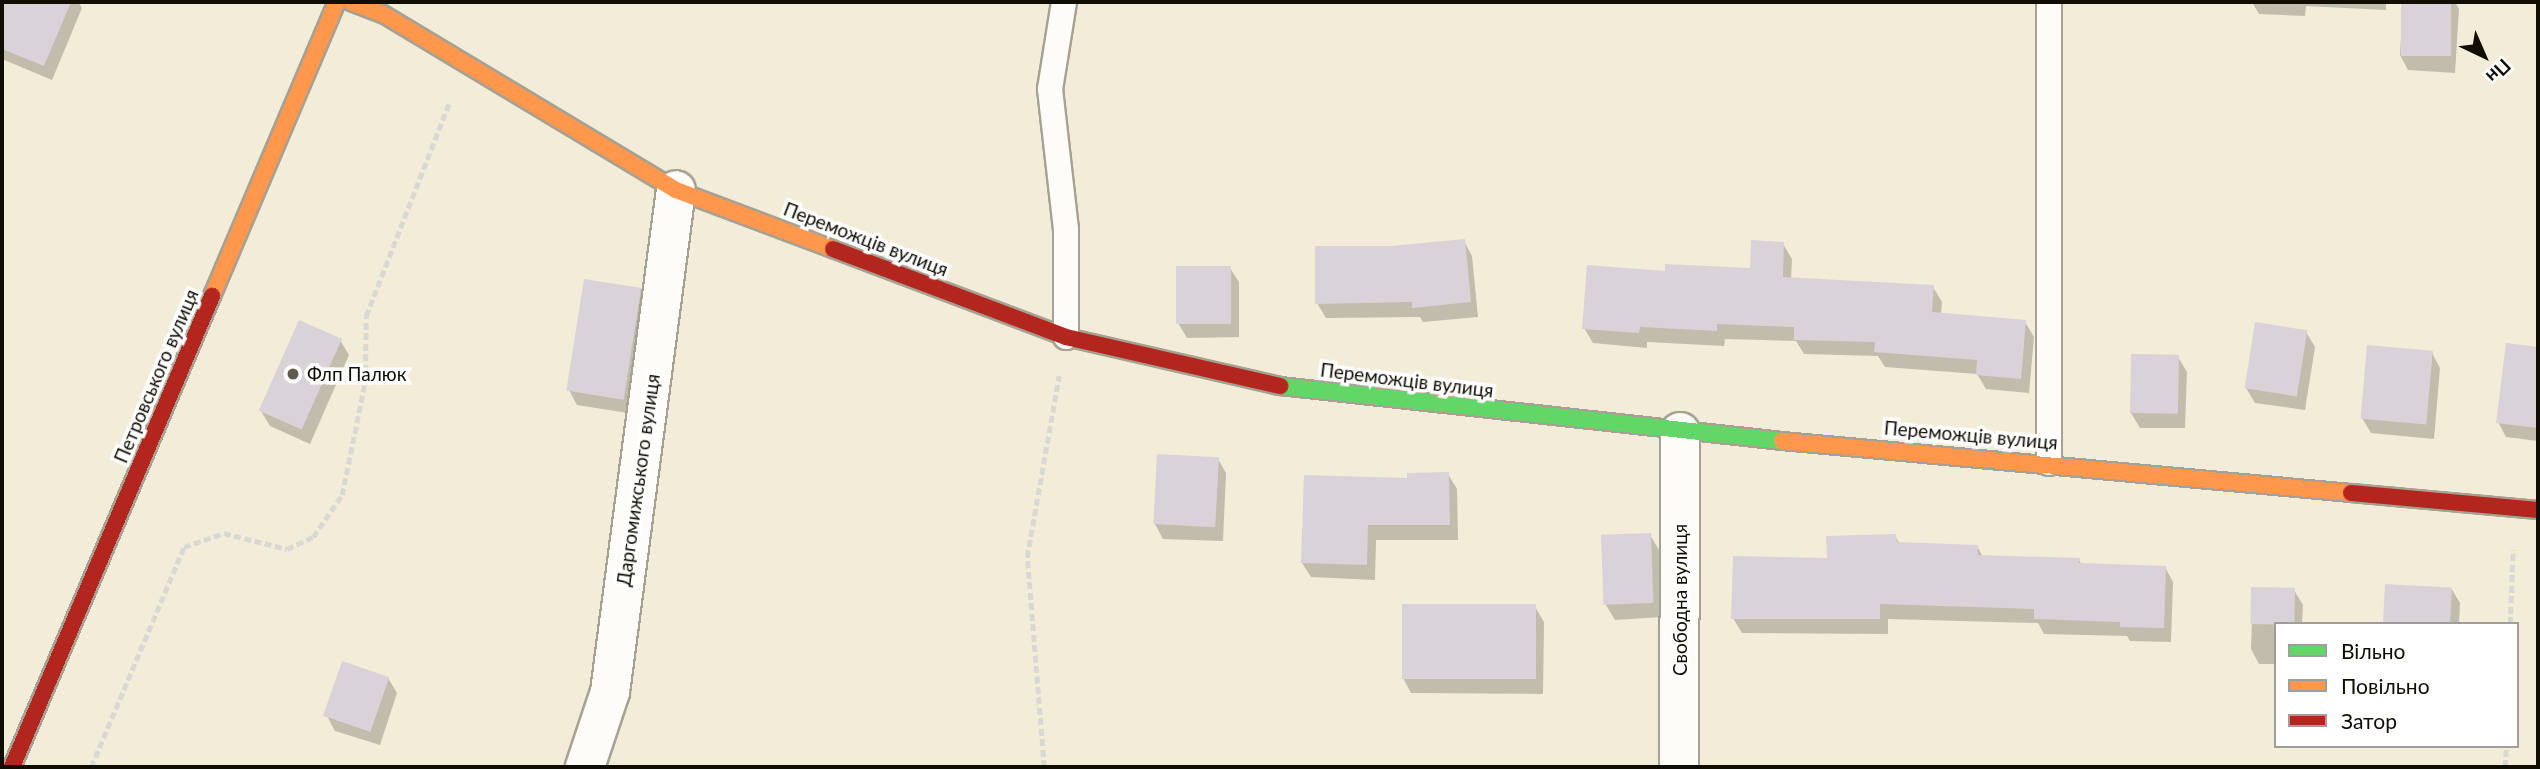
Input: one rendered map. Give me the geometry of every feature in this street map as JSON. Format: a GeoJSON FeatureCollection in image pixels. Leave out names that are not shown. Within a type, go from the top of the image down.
{"type":"FeatureCollection","features":[{"type":"Feature","properties":{"kind":"main road","name":"Петровського вулиця"},"geometry":{"type":"LineString","coordinates":[[12,767],[337,2]]}},
{"type":"Feature","properties":{"kind":"main road","name":"Переможців вулиця"},"geometry":{"type":"LineString","coordinates":[[351,2],[383,14],[677,190],[1066,337],[1268,385],[1680,432],[2049,463],[2538,510]]}},
{"type":"Feature","properties":{"kind":"street","name":"Даргомижського вулиця"},"geometry":{"type":"LineString","coordinates":[[585,767],[610,692],[677,190]]}},
{"type":"Feature","properties":{"kind":"street","name":"Свободна вулиця"},"geometry":{"type":"LineString","coordinates":[[1679,767],[1680,432]]}},
{"type":"Feature","properties":{"kind":"lane"},"geometry":{"type":"LineString","coordinates":[[1064,2],[1050,89],[1066,229],[1066,337]]}},
{"type":"Feature","properties":{"kind":"lane"},"geometry":{"type":"LineString","coordinates":[[2049,2],[2049,463]]}},
{"type":"Feature","properties":{"kind":"path"},"geometry":{"type":"LineString","coordinates":[[91,767],[184,547],[224,533],[287,549],[313,537],[342,495],[365,382],[366,316],[464,63]]}},
{"type":"Feature","properties":{"kind":"path"},"geometry":{"type":"LineString","coordinates":[[1044,767],[1027,557],[1066,337]]}},
{"type":"Feature","properties":{"kind":"path"},"geometry":{"type":"LineString","coordinates":[[2510,622],[2515,507]]}},
{"type":"Feature","properties":{"kind":"path"},"geometry":{"type":"LineString","coordinates":[[2505,767],[2506,748]]}},
{"type":"Feature","properties":{"kind":"building"},"geometry":{"type":"Polygon","coordinates":[[[2,2],[71,2],[44,66],[2,49],[2,2]]]}},
{"type":"Feature","properties":{"kind":"building"},"geometry":{"type":"Polygon","coordinates":[[[2401,2],[2451,2],[2451,56],[2401,56],[2401,2]]]}},
{"type":"Feature","properties":{"kind":"building"},"geometry":{"type":"Polygon","coordinates":[[[1465,239],[1471,302],[1412,308],[1412,302],[1315,304],[1315,246],[1391,246],[1465,239]]]}},
{"type":"Feature","properties":{"kind":"building"},"geometry":{"type":"Polygon","coordinates":[[[1751,240],[1784,242],[1783,277],[1934,285],[1932,312],[2026,320],[2021,379],[1976,375],[1977,360],[1874,352],[1875,342],[1794,340],[1794,327],[1717,324],[1717,331],[1640,327],[1639,333],[1582,329],[1587,265],[1665,271],[1665,264],[1750,268],[1751,240]]]}},
{"type":"Feature","properties":{"kind":"building"},"geometry":{"type":"Polygon","coordinates":[[[1176,266],[1231,266],[1231,324],[1176,324],[1176,266]]]}},
{"type":"Feature","properties":{"kind":"building"},"geometry":{"type":"Polygon","coordinates":[[[584,279],[641,288],[624,400],[566,391],[584,279]]]}},
{"type":"Feature","properties":{"kind":"building"},"geometry":{"type":"Polygon","coordinates":[[[299,320],[342,339],[302,430],[259,410],[299,320]]]}},
{"type":"Feature","properties":{"kind":"building"},"geometry":{"type":"Polygon","coordinates":[[[2255,322],[2307,330],[2297,396],[2245,388],[2255,322]]]}},
{"type":"Feature","properties":{"kind":"building"},"geometry":{"type":"Polygon","coordinates":[[[2506,343],[2538,347],[2538,428],[2496,423],[2506,343]]]}},
{"type":"Feature","properties":{"kind":"building"},"geometry":{"type":"Polygon","coordinates":[[[2367,345],[2433,351],[2426,424],[2361,419],[2367,345]]]}},
{"type":"Feature","properties":{"kind":"building"},"geometry":{"type":"Polygon","coordinates":[[[2131,354],[2179,355],[2178,414],[2130,413],[2131,354]]]}},
{"type":"Feature","properties":{"kind":"building"},"geometry":{"type":"Polygon","coordinates":[[[1157,454],[1219,457],[1215,527],[1153,524],[1157,454]]]}},
{"type":"Feature","properties":{"kind":"building"},"geometry":{"type":"Polygon","coordinates":[[[1449,472],[1450,525],[1368,525],[1367,565],[1301,563],[1304,475],[1407,478],[1407,473],[1449,472]]]}},
{"type":"Feature","properties":{"kind":"building"},"geometry":{"type":"Polygon","coordinates":[[[1651,533],[1653,603],[1603,605],[1601,535],[1651,533]]]}},
{"type":"Feature","properties":{"kind":"building"},"geometry":{"type":"Polygon","coordinates":[[[1896,534],[1897,542],[1978,545],[1978,555],[2080,558],[2079,563],[2166,566],[2164,628],[2120,627],[2120,622],[2034,619],[2034,609],[1880,604],[1880,619],[1731,619],[1733,556],[1827,558],[1826,536],[1896,534]]]}},
{"type":"Feature","properties":{"kind":"building"},"geometry":{"type":"Polygon","coordinates":[[[2385,584],[2452,588],[2450,622],[2383,622],[2385,584]]]}},
{"type":"Feature","properties":{"kind":"building"},"geometry":{"type":"Polygon","coordinates":[[[2251,587],[2295,588],[2294,622],[2250,624],[2251,587]]]}},
{"type":"Feature","properties":{"kind":"building"},"geometry":{"type":"Polygon","coordinates":[[[1402,604],[1536,604],[1536,679],[1402,679],[1402,604]]]}},
{"type":"Feature","properties":{"kind":"building"},"geometry":{"type":"Polygon","coordinates":[[[342,661],[389,677],[370,732],[323,716],[342,661]]]}},
{"type":"Feature","properties":{"kind":"traffic: fast"},"geometry":{"type":"LineString","coordinates":[[1280,386],[1782,441]]}},
{"type":"Feature","properties":{"kind":"traffic: slow"},"geometry":{"type":"LineString","coordinates":[[212,296],[337,2]]}},
{"type":"Feature","properties":{"kind":"traffic: slow"},"geometry":{"type":"LineString","coordinates":[[351,2],[383,14],[676,190],[833,249]]}},
{"type":"Feature","properties":{"kind":"traffic: slow"},"geometry":{"type":"LineString","coordinates":[[1782,441],[2351,493]]}},
{"type":"Feature","properties":{"kind":"traffic: jam"},"geometry":{"type":"LineString","coordinates":[[833,249],[1066,337],[1280,386]]}},
{"type":"Feature","properties":{"kind":"traffic: jam"},"geometry":{"type":"LineString","coordinates":[[12,767],[212,296]]}},
{"type":"Feature","properties":{"kind":"traffic: jam"},"geometry":{"type":"LineString","coordinates":[[2351,493],[2538,510]]}},
{"type":"Feature","properties":{"kind":"place","name":"Флп Палюк"},"geometry":{"type":"Point","coordinates":[293,374]}}]}
